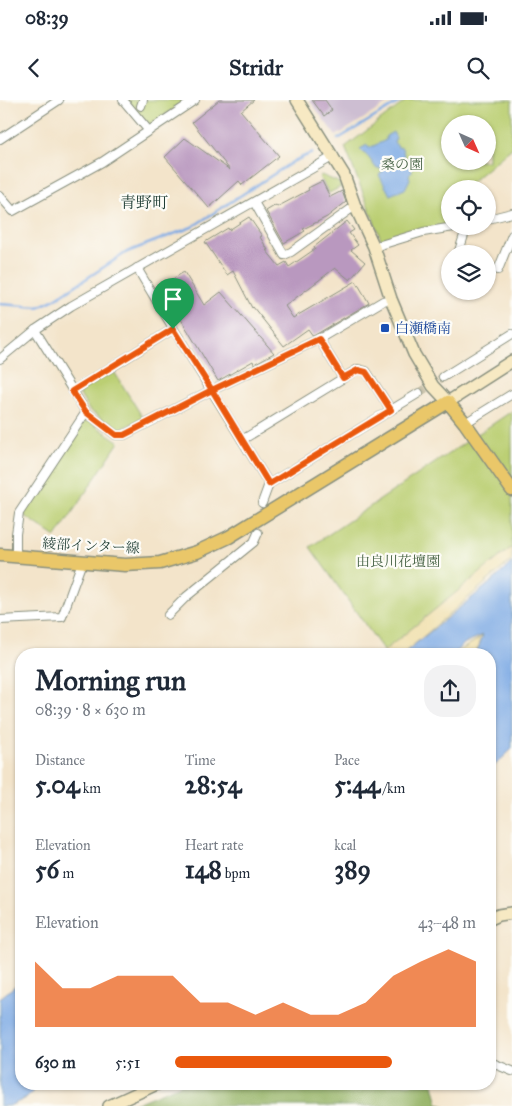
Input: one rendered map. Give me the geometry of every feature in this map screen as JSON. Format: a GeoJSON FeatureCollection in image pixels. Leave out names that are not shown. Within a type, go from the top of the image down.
{"type":"FeatureCollection","features":[{"type":"Feature","properties":{"kind":"main road"},"geometry":{"type":"LineString","coordinates":[[448,402],[470,425],[512,490]]}},
{"type":"Feature","properties":{"kind":"main road","name":"綾部インター線"},"geometry":{"type":"LineString","coordinates":[[0,555],[125,566],[160,563],[197,552],[229,537],[448,402]]}},
{"type":"Feature","properties":{"kind":"street"},"geometry":{"type":"LineString","coordinates":[[0,139],[59,100]]}},
{"type":"Feature","properties":{"kind":"street"},"geometry":{"type":"LineString","coordinates":[[123,100],[150,131]]}},
{"type":"Feature","properties":{"kind":"street"},"geometry":{"type":"LineString","coordinates":[[0,196],[13,211],[102,162],[195,100]]}},
{"type":"Feature","properties":{"kind":"street"},"geometry":{"type":"LineString","coordinates":[[297,100],[334,156],[344,175],[374,247],[391,299],[414,354],[433,386],[448,402],[512,361]]}},
{"type":"Feature","properties":{"kind":"street"},"geometry":{"type":"LineString","coordinates":[[0,359],[35,330],[71,306],[334,156]]}},
{"type":"Feature","properties":{"kind":"street"},"geometry":{"type":"LineString","coordinates":[[254,202],[284,255],[292,252],[356,206]]}},
{"type":"Feature","properties":{"kind":"street"},"geometry":{"type":"LineString","coordinates":[[496,218],[512,213]]}},
{"type":"Feature","properties":{"kind":"street"},"geometry":{"type":"LineString","coordinates":[[374,247],[423,232],[441,229]]}},
{"type":"Feature","properties":{"kind":"street"},"geometry":{"type":"LineString","coordinates":[[498,270],[512,235]]}},
{"type":"Feature","properties":{"kind":"street"},"geometry":{"type":"LineString","coordinates":[[137,268],[269,484]]}},
{"type":"Feature","properties":{"kind":"street"},"geometry":{"type":"LineString","coordinates":[[35,330],[86,412],[116,435],[124,435],[212,390],[319,339],[391,299]]}},
{"type":"Feature","properties":{"kind":"street"},"geometry":{"type":"LineString","coordinates":[[72,391],[173,329]]}},
{"type":"Feature","properties":{"kind":"street"},"geometry":{"type":"LineString","coordinates":[[443,377],[512,334]]}},
{"type":"Feature","properties":{"kind":"street"},"geometry":{"type":"LineString","coordinates":[[319,339],[343,378]]}},
{"type":"Feature","properties":{"kind":"street"},"geometry":{"type":"LineString","coordinates":[[242,440],[358,370],[366,372],[391,410]]}},
{"type":"Feature","properties":{"kind":"street"},"geometry":{"type":"LineString","coordinates":[[262,503],[269,484],[419,393]]}},
{"type":"Feature","properties":{"kind":"street"},"geometry":{"type":"LineString","coordinates":[[470,425],[512,394]]}},
{"type":"Feature","properties":{"kind":"street"},"geometry":{"type":"LineString","coordinates":[[16,557],[16,534],[19,513],[86,412]]}},
{"type":"Feature","properties":{"kind":"street"},"geometry":{"type":"LineString","coordinates":[[168,615],[186,597],[254,542],[258,533]]}},
{"type":"Feature","properties":{"kind":"street"},"geometry":{"type":"LineString","coordinates":[[0,620],[62,617],[82,562]]}},
{"type":"Feature","properties":{"kind":"street"},"geometry":{"type":"LineString","coordinates":[[496,916],[512,913]]}},
{"type":"Feature","properties":{"kind":"street"},"geometry":{"type":"LineString","coordinates":[[496,1064],[512,1071]]}},
{"type":"Feature","properties":{"kind":"street"},"geometry":{"type":"LineString","coordinates":[[109,1106],[144,1090]]}},
{"type":"Feature","properties":{"kind":"shaded area"},"geometry":{"type":"Polygon","coordinates":[[[309,100],[393,100],[336,136],[309,100]]]}},
{"type":"Feature","properties":{"kind":"green space"},"geometry":{"type":"Polygon","coordinates":[[[127,100],[188,100],[150,125],[139,116],[127,100]]]}},
{"type":"Feature","properties":{"kind":"green space","name":"桑の園"},"geometry":{"type":"Polygon","coordinates":[[[407,100],[512,100],[512,148],[496,161],[496,115],[441,115],[441,170],[486,170],[474,180],[441,180],[441,227],[381,239],[345,147],[407,100]]]}},
{"type":"Feature","properties":{"kind":"green space"},"geometry":{"type":"Polygon","coordinates":[[[321,175],[338,182],[341,187],[329,193],[319,177],[321,175]]]}},
{"type":"Feature","properties":{"kind":"green space"},"geometry":{"type":"Polygon","coordinates":[[[113,370],[143,418],[119,430],[89,410],[80,395],[81,390],[113,370]]]}},
{"type":"Feature","properties":{"kind":"green space","name":"由良川花壇園"},"geometry":{"type":"Polygon","coordinates":[[[512,411],[512,547],[388,648],[382,648],[310,547],[512,411]]]}},
{"type":"Feature","properties":{"kind":"green space"},"geometry":{"type":"Polygon","coordinates":[[[89,421],[119,442],[56,537],[22,514],[81,423],[89,421]]]}},
{"type":"Feature","properties":{"kind":"green space"},"geometry":{"type":"Polygon","coordinates":[[[168,1090],[434,1090],[438,1104],[445,1106],[129,1106],[168,1090]]]}},
{"type":"Feature","properties":{"kind":"sand"},"geometry":{"type":"Polygon","coordinates":[[[512,547],[512,560],[410,648],[388,648],[512,547]]]}},
{"type":"Feature","properties":{"kind":"sand"},"geometry":{"type":"Polygon","coordinates":[[[484,635],[478,648],[464,648],[484,635]]]}},
{"type":"Feature","properties":{"kind":"water"},"geometry":{"type":"Polygon","coordinates":[[[393,132],[396,138],[394,142],[398,147],[402,148],[405,158],[411,160],[412,172],[409,175],[410,179],[405,189],[390,195],[379,175],[383,171],[376,168],[360,149],[367,145],[369,148],[386,140],[386,136],[393,132]]]}},
{"type":"Feature","properties":{"kind":"water"},"geometry":{"type":"Polygon","coordinates":[[[512,562],[512,749],[496,764],[496,648],[478,648],[483,635],[465,643],[460,648],[410,648],[496,578],[512,562]]]}},
{"type":"Feature","properties":{"kind":"water"},"geometry":{"type":"Polygon","coordinates":[[[15,986],[15,1090],[36,1090],[27,1098],[9,1106],[0,1106],[0,998],[15,986]]]}},
{"type":"Feature","properties":{"kind":"building"},"geometry":{"type":"Polygon","coordinates":[[[219,100],[254,100],[241,111],[279,156],[242,185],[239,181],[209,208],[165,157],[185,138],[230,170],[192,122],[219,100]]]}},
{"type":"Feature","properties":{"kind":"building"},"geometry":{"type":"Polygon","coordinates":[[[312,100],[325,100],[332,110],[324,116],[312,100]]]}},
{"type":"Feature","properties":{"kind":"building"},"geometry":{"type":"Polygon","coordinates":[[[322,181],[330,197],[342,191],[346,202],[327,217],[303,229],[305,231],[284,243],[266,211],[309,190],[308,188],[322,181]]]}},
{"type":"Feature","properties":{"kind":"building"},"geometry":{"type":"Polygon","coordinates":[[[249,217],[262,236],[260,237],[268,250],[266,250],[279,266],[286,262],[289,267],[315,249],[314,247],[347,221],[354,230],[349,233],[358,245],[351,250],[365,262],[350,280],[335,268],[285,306],[293,318],[356,281],[369,303],[313,336],[308,329],[284,346],[252,308],[233,271],[227,275],[205,242],[249,217]]]}},
{"type":"Feature","properties":{"kind":"building"},"geometry":{"type":"Polygon","coordinates":[[[184,272],[204,305],[221,292],[274,353],[254,364],[253,361],[218,381],[161,286],[184,272]]]}},
{"type":"Feature","properties":{"kind":"waterway"},"geometry":{"type":"LineString","coordinates":[[338,139],[403,100]]}},
{"type":"Feature","properties":{"kind":"waterway"},"geometry":{"type":"LineString","coordinates":[[0,304],[38,307],[55,299],[127,252],[192,227],[294,161],[312,153]]}},
{"type":"Feature","properties":{"kind":"tunnel"},"geometry":{"type":"LineString","coordinates":[[419,393],[443,377]]}},
{"type":"Feature","properties":{"kind":"place","name":"白瀬橋南"},"geometry":{"type":"Point","coordinates":[385,328]}},
{"type":"Feature","properties":{"kind":"district","name":"青野町"},"geometry":{"type":"Point","coordinates":[144,202]}},
{"type":"Feature","properties":{"kind":"route"},"geometry":{"type":"LineString","coordinates":[[173,329],[72,391],[86,412],[116,435],[124,435],[212,390],[319,339],[343,378],[358,370],[366,372],[391,410],[269,484],[212,390],[173,329]]}}]}
